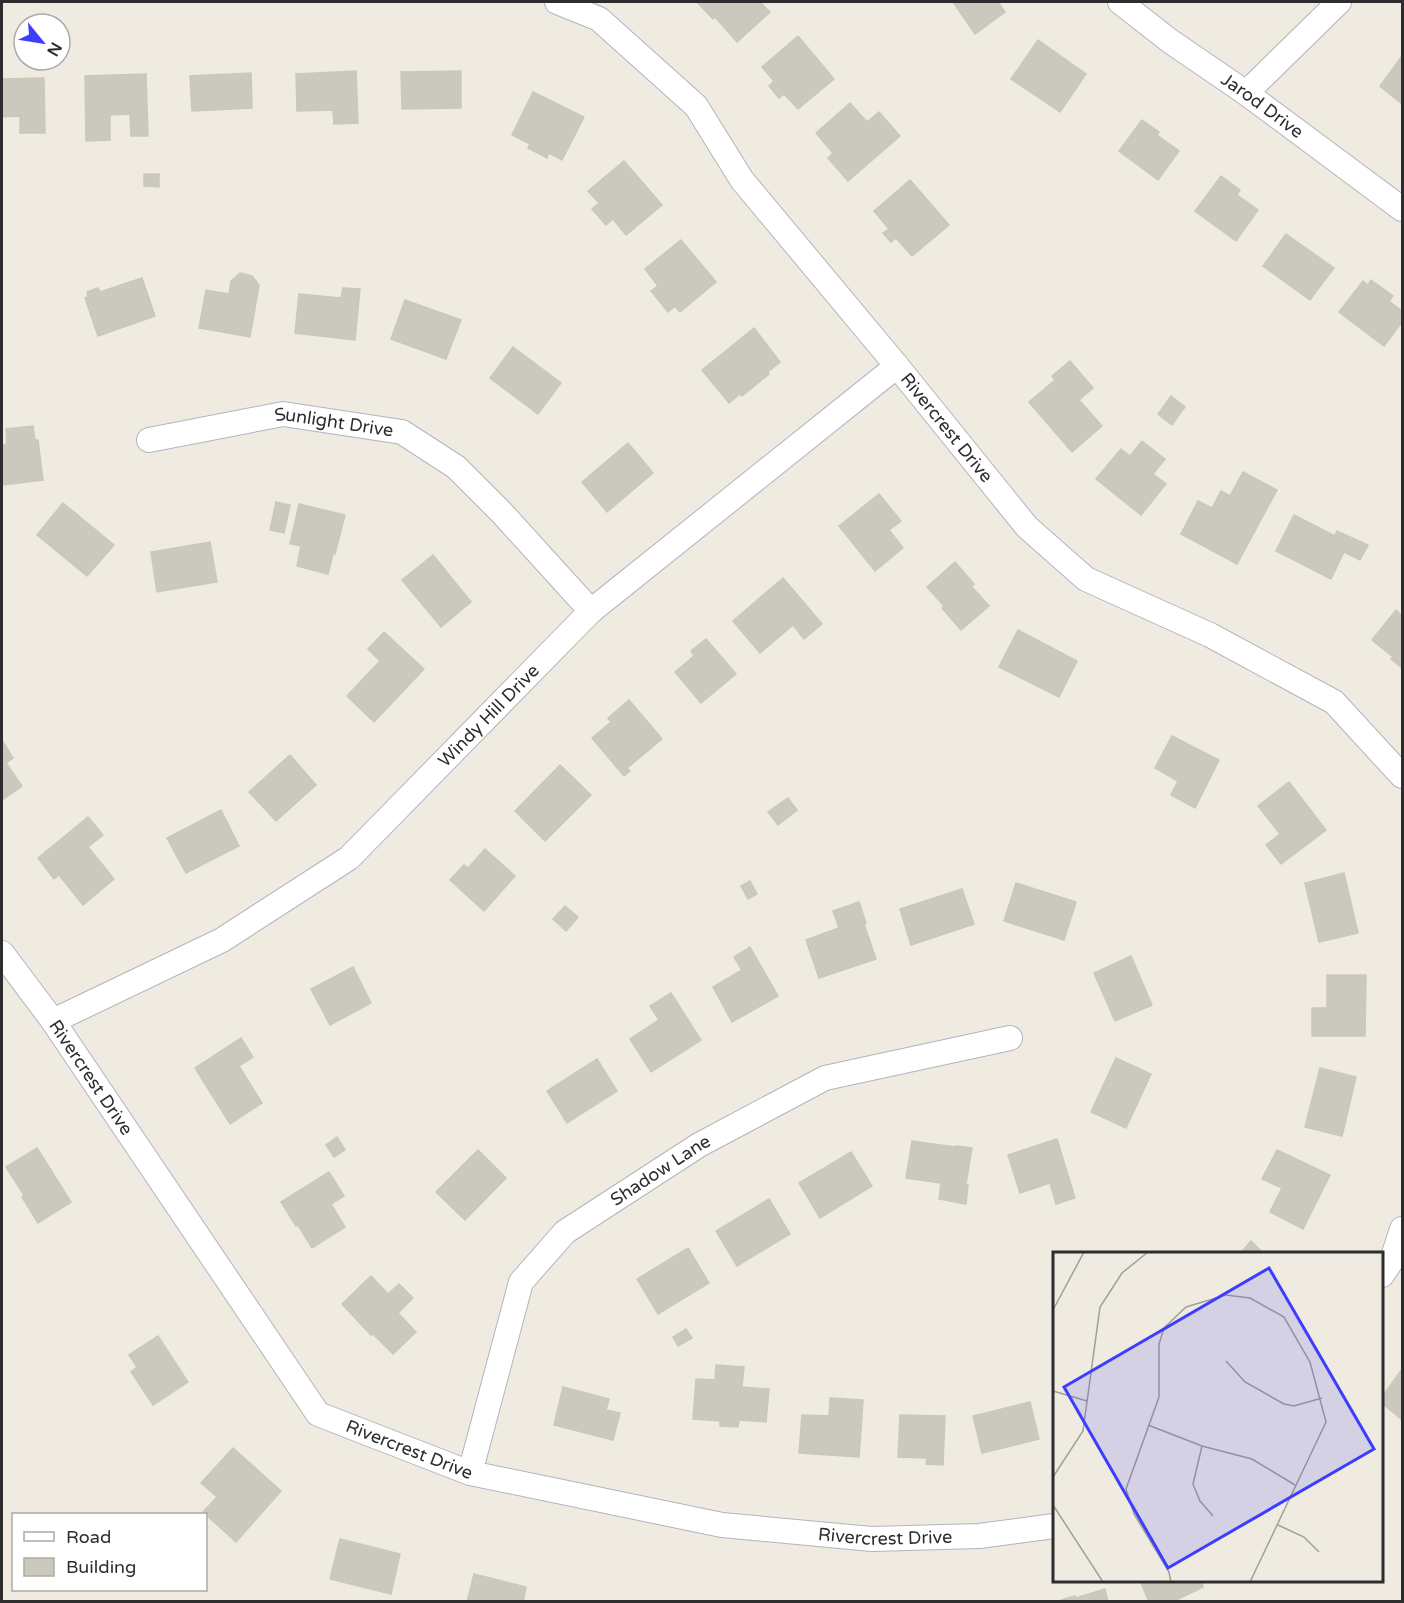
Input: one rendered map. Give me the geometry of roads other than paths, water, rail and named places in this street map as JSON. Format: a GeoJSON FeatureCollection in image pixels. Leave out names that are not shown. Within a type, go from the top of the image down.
{"type":"FeatureCollection","features":[{"type":"Feature","properties":{"kind":"street","name":"Rivercrest Drive"},"geometry":{"type":"LineString","coordinates":[[557,2],[599,19],[696,106],[742,180],[1028,527],[1086,579],[1210,635],[1334,702],[1402,776]]}},
{"type":"Feature","properties":{"kind":"street","name":"Jarod Drive"},"geometry":{"type":"LineString","coordinates":[[1120,2],[1170,41],[1246,93],[1402,209]]}},
{"type":"Feature","properties":{"kind":"street"},"geometry":{"type":"LineString","coordinates":[[1246,93],[1339,2]]}},
{"type":"Feature","properties":{"kind":"street","name":"Windy Hill Drive"},"geometry":{"type":"LineString","coordinates":[[53,1021],[222,940],[349,858],[591,611],[897,366]]}},
{"type":"Feature","properties":{"kind":"street","name":"Sunlight Drive"},"geometry":{"type":"LineString","coordinates":[[149,440],[283,414],[402,432],[456,466],[591,611]]}},
{"type":"Feature","properties":{"kind":"street","name":"Rivercrest Drive"},"geometry":{"type":"LineString","coordinates":[[2,953],[53,1021],[318,1414],[470,1473],[722,1525],[873,1539],[979,1536],[1053,1526]]}},
{"type":"Feature","properties":{"kind":"street","name":"Shadow Lane"},"geometry":{"type":"LineString","coordinates":[[470,1473],[521,1282],[565,1232],[699,1145],[825,1078],[1010,1038]]}},
{"type":"Feature","properties":{"kind":"street"},"geometry":{"type":"LineString","coordinates":[[1383,1274],[1392,1260],[1402,1229]]}}]}
